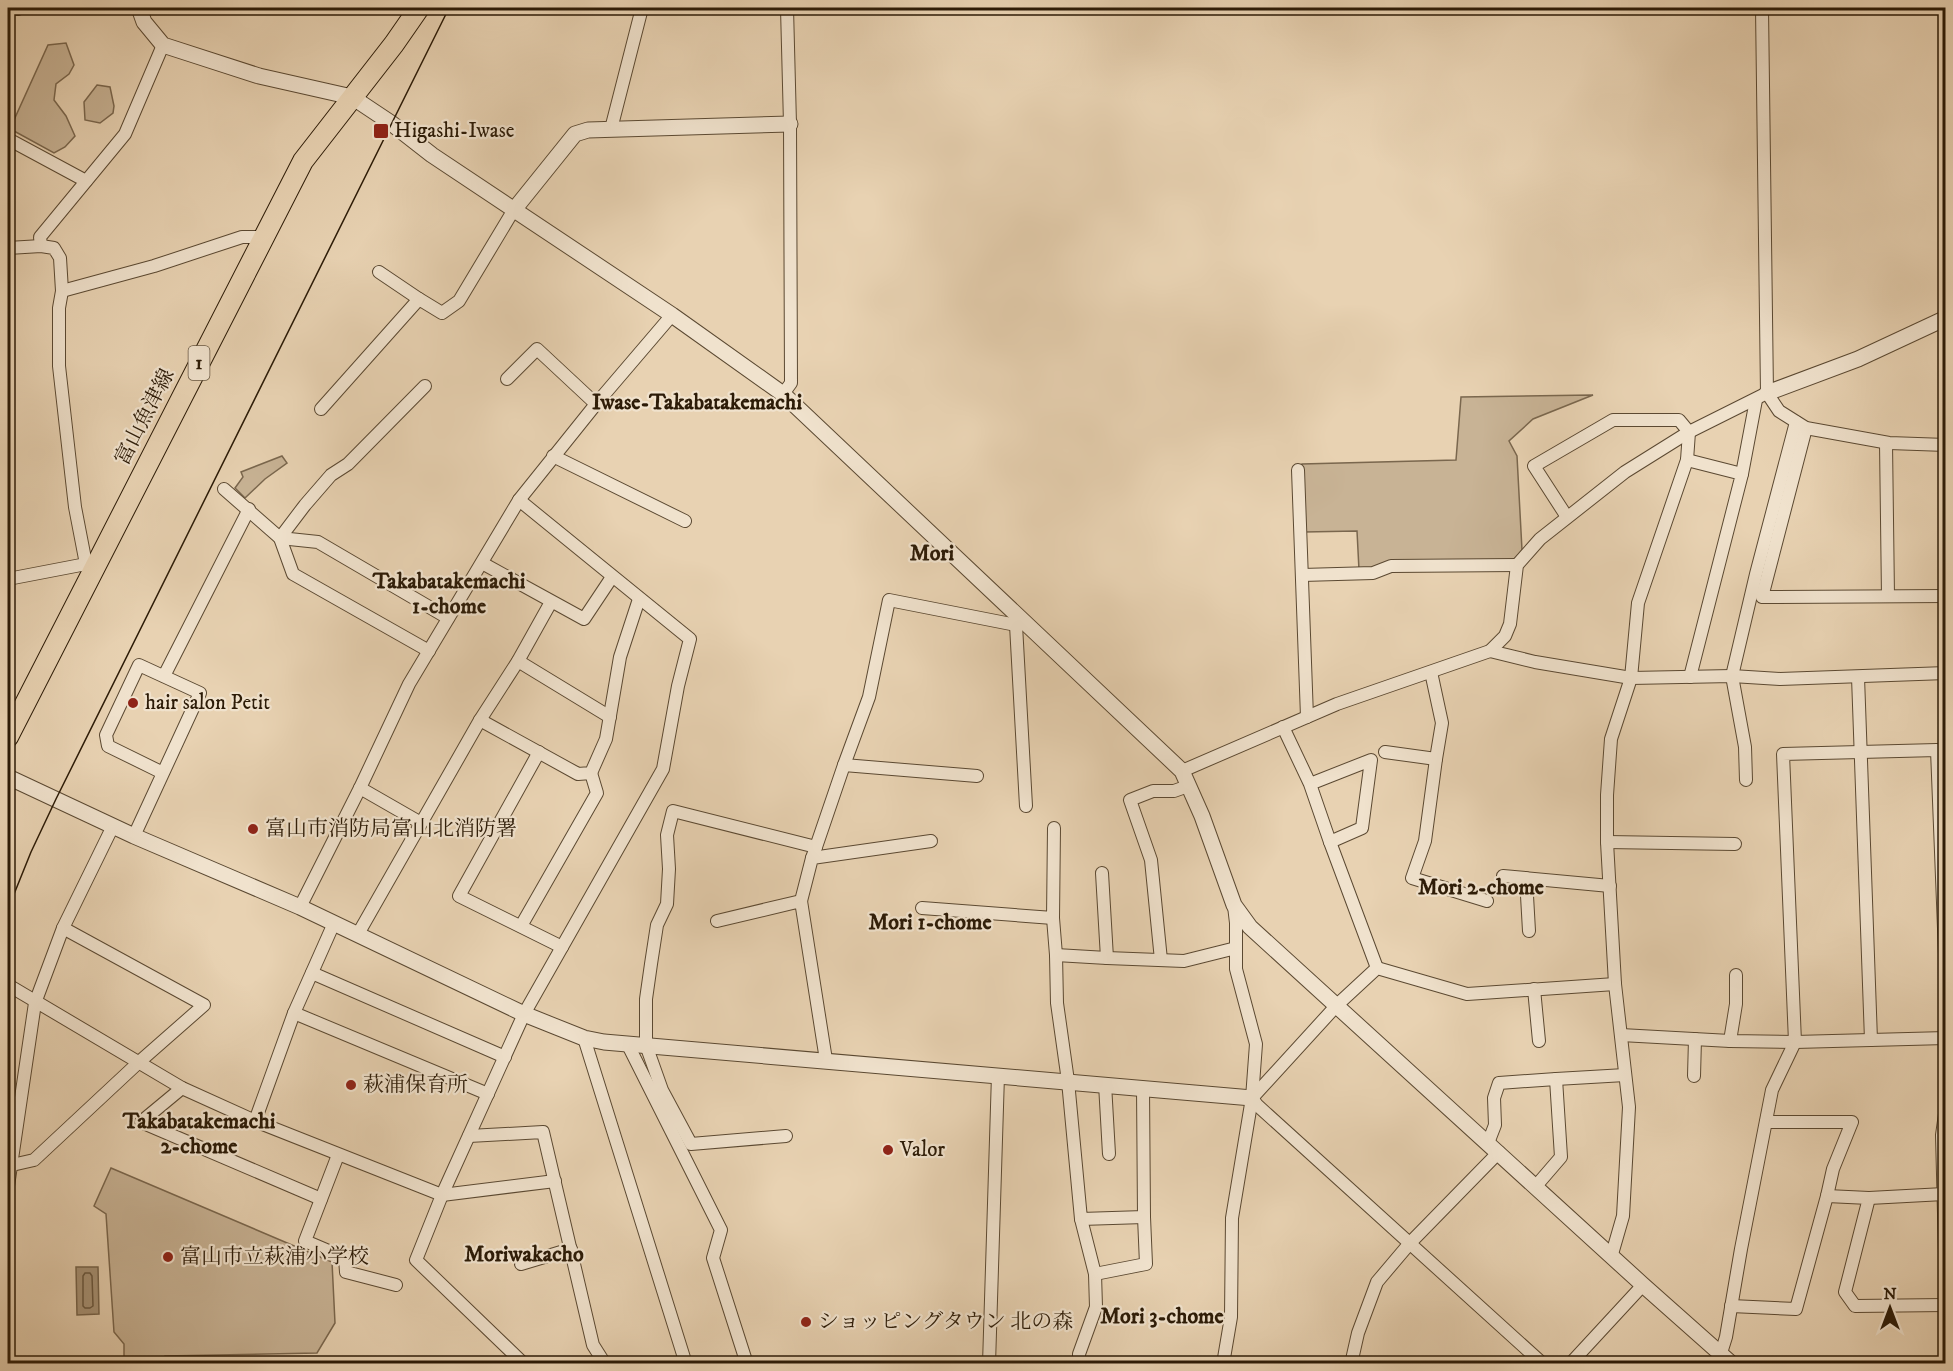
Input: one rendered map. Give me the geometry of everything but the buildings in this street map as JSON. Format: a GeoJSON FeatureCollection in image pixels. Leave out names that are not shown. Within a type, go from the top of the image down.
{"type":"FeatureCollection","features":[{"type":"Feature","properties":{"kind":"main road","name":"富山魚津線"},"geometry":{"type":"LineString","coordinates":[[8,737],[89,568],[303,160],[394,44],[419,8]]}},
{"type":"Feature","properties":{"kind":"street"},"geometry":{"type":"LineString","coordinates":[[139,8],[144,22],[163,45],[259,76],[352,97],[513,211],[672,315],[783,394],[1185,779],[1202,816],[1234,905],[1250,927],[1726,1358]]}},
{"type":"Feature","properties":{"kind":"street"},"geometry":{"type":"LineString","coordinates":[[611,129],[642,8]]}},
{"type":"Feature","properties":{"kind":"street"},"geometry":{"type":"LineString","coordinates":[[783,394],[791,383],[787,8]]}},
{"type":"Feature","properties":{"kind":"street"},"geometry":{"type":"LineString","coordinates":[[1690,677],[1762,397],[1762,8]]}},
{"type":"Feature","properties":{"kind":"street"},"geometry":{"type":"LineString","coordinates":[[41,246],[40,237],[125,134],[163,45]]}},
{"type":"Feature","properties":{"kind":"street"},"geometry":{"type":"LineString","coordinates":[[379,272],[442,313],[459,301],[513,211],[575,134],[588,130],[790,124]]}},
{"type":"Feature","properties":{"kind":"street"},"geometry":{"type":"LineString","coordinates":[[8,139],[86,181]]}},
{"type":"Feature","properties":{"kind":"street"},"geometry":{"type":"LineString","coordinates":[[62,291],[154,266],[243,237],[264,237]]}},
{"type":"Feature","properties":{"kind":"street"},"geometry":{"type":"LineString","coordinates":[[8,248],[41,246],[54,248],[60,258],[62,291],[59,308],[59,366],[75,507],[89,568],[8,579]]}},
{"type":"Feature","properties":{"kind":"street"},"geometry":{"type":"LineString","coordinates":[[321,409],[419,299]]}},
{"type":"Feature","properties":{"kind":"street"},"geometry":{"type":"LineString","coordinates":[[300,907],[409,684],[519,500],[596,404],[672,315]]}},
{"type":"Feature","properties":{"kind":"street"},"geometry":{"type":"LineString","coordinates":[[1161,960],[1151,860],[1130,800],[1153,791],[1174,791],[1185,779],[1283,727],[1337,704],[1490,651],[1504,636],[1510,624],[1517,565],[1540,539],[1625,472],[1689,432],[1762,397],[1858,359],[1946,318]]}},
{"type":"Feature","properties":{"kind":"street"},"geometry":{"type":"LineString","coordinates":[[507,379],[537,349],[596,404]]}},
{"type":"Feature","properties":{"kind":"street"},"geometry":{"type":"LineString","coordinates":[[280,538],[331,475],[348,464],[425,386]]}},
{"type":"Feature","properties":{"kind":"street"},"geometry":{"type":"LineString","coordinates":[[1762,397],[1801,425],[1886,443],[1946,444]]}},
{"type":"Feature","properties":{"kind":"street"},"geometry":{"type":"LineString","coordinates":[[1567,517],[1534,466],[1613,420],[1678,420],[1689,432],[1687,460],[1638,603],[1631,678],[1611,739],[1607,795],[1607,842],[1615,984],[1629,1107],[1623,1216],[1611,1254]]}},
{"type":"Feature","properties":{"kind":"street"},"geometry":{"type":"LineString","coordinates":[[1801,425],[1762,597],[1946,596]]}},
{"type":"Feature","properties":{"kind":"street"},"geometry":{"type":"LineString","coordinates":[[1746,780],[1745,747],[1732,676],[1756,574],[1801,425]]}},
{"type":"Feature","properties":{"kind":"street"},"geometry":{"type":"LineString","coordinates":[[1886,443],[1888,596]]}},
{"type":"Feature","properties":{"kind":"street"},"geometry":{"type":"LineString","coordinates":[[553,456],[686,522]]}},
{"type":"Feature","properties":{"kind":"street"},"geometry":{"type":"LineString","coordinates":[[1687,460],[1742,474]]}},
{"type":"Feature","properties":{"kind":"street"},"geometry":{"type":"LineString","coordinates":[[1298,470],[1307,717]]}},
{"type":"Feature","properties":{"kind":"street"},"geometry":{"type":"LineString","coordinates":[[224,489],[280,538],[293,574],[429,651]]}},
{"type":"Feature","properties":{"kind":"street"},"geometry":{"type":"LineString","coordinates":[[519,500],[690,639],[678,686],[663,769],[524,1014],[442,1195],[417,1260],[524,1364]]}},
{"type":"Feature","properties":{"kind":"street"},"geometry":{"type":"LineString","coordinates":[[164,676],[249,509]]}},
{"type":"Feature","properties":{"kind":"street"},"geometry":{"type":"LineString","coordinates":[[280,538],[318,542],[448,618]]}},
{"type":"Feature","properties":{"kind":"street"},"geometry":{"type":"LineString","coordinates":[[482,563],[584,619],[612,577]]}},
{"type":"Feature","properties":{"kind":"street"},"geometry":{"type":"LineString","coordinates":[[1302,575],[1373,573],[1391,566],[1517,565]]}},
{"type":"Feature","properties":{"kind":"street"},"geometry":{"type":"LineString","coordinates":[[520,926],[597,793],[591,773],[606,739],[620,657],[639,599]]}},
{"type":"Feature","properties":{"kind":"street"},"geometry":{"type":"LineString","coordinates":[[826,1060],[801,901],[814,853],[869,697],[889,600],[1019,622]]}},
{"type":"Feature","properties":{"kind":"street"},"geometry":{"type":"LineString","coordinates":[[358,934],[480,720],[518,661],[551,602]]}},
{"type":"Feature","properties":{"kind":"street"},"geometry":{"type":"LineString","coordinates":[[1019,622],[1026,806]]}},
{"type":"Feature","properties":{"kind":"street"},"geometry":{"type":"LineString","coordinates":[[1490,651],[1535,662],[1631,678],[1732,676],[1780,679],[1946,673]]}},
{"type":"Feature","properties":{"kind":"street"},"geometry":{"type":"LineString","coordinates":[[518,661],[610,717]]}},
{"type":"Feature","properties":{"kind":"street"},"geometry":{"type":"LineString","coordinates":[[134,836],[200,693],[139,664],[105,735],[108,746],[163,773]]}},
{"type":"Feature","properties":{"kind":"street"},"geometry":{"type":"LineString","coordinates":[[1431,672],[1442,723],[1425,841],[1412,878],[1487,901]]}},
{"type":"Feature","properties":{"kind":"street"},"geometry":{"type":"LineString","coordinates":[[1858,677],[1871,1040]]}},
{"type":"Feature","properties":{"kind":"street"},"geometry":{"type":"LineString","coordinates":[[480,720],[578,774],[591,773]]}},
{"type":"Feature","properties":{"kind":"street"},"geometry":{"type":"LineString","coordinates":[[1283,727],[1310,784],[1377,968]]}},
{"type":"Feature","properties":{"kind":"street"},"geometry":{"type":"LineString","coordinates":[[1726,1358],[1726,1337],[1731,1305],[1772,1090],[1795,1042],[1786,872],[1783,754],[1937,750],[1946,979]]}},
{"type":"Feature","properties":{"kind":"street"},"geometry":{"type":"LineString","coordinates":[[539,752],[459,896],[562,947]]}},
{"type":"Feature","properties":{"kind":"street"},"geometry":{"type":"LineString","coordinates":[[1385,752],[1436,759]]}},
{"type":"Feature","properties":{"kind":"street"},"geometry":{"type":"LineString","coordinates":[[1310,784],[1371,760],[1362,828],[1330,842]]}},
{"type":"Feature","properties":{"kind":"street"},"geometry":{"type":"LineString","coordinates":[[844,765],[977,776]]}},
{"type":"Feature","properties":{"kind":"street"},"geometry":{"type":"LineString","coordinates":[[8,777],[134,836],[300,907],[524,1014],[584,1038],[1252,1098],[1543,1364]]}},
{"type":"Feature","properties":{"kind":"street"},"geometry":{"type":"LineString","coordinates":[[360,788],[421,823]]}},
{"type":"Feature","properties":{"kind":"street"},"geometry":{"type":"LineString","coordinates":[[786,1136],[691,1144],[662,1090],[646,1045],[646,999],[657,925],[667,904],[669,869],[667,835],[673,811],[814,853],[931,841]]}},
{"type":"Feature","properties":{"kind":"street"},"geometry":{"type":"LineString","coordinates":[[8,1186],[35,1003],[63,928],[113,826]]}},
{"type":"Feature","properties":{"kind":"street"},"geometry":{"type":"LineString","coordinates":[[1054,828],[1053,918],[1057,1004],[1068,1081],[1081,1219],[1095,1274],[1096,1307],[1079,1354],[1078,1364]]}},
{"type":"Feature","properties":{"kind":"street"},"geometry":{"type":"LineString","coordinates":[[1607,842],[1735,844]]}},
{"type":"Feature","properties":{"kind":"street"},"geometry":{"type":"LineString","coordinates":[[1102,873],[1107,958]]}},
{"type":"Feature","properties":{"kind":"street"},"geometry":{"type":"LineString","coordinates":[[1503,876],[1610,886]]}},
{"type":"Feature","properties":{"kind":"street"},"geometry":{"type":"LineString","coordinates":[[1526,878],[1529,931]]}},
{"type":"Feature","properties":{"kind":"street"},"geometry":{"type":"LineString","coordinates":[[717,921],[801,901]]}},
{"type":"Feature","properties":{"kind":"street"},"geometry":{"type":"LineString","coordinates":[[1223,1364],[1231,1317],[1232,1218],[1252,1098],[1256,1044],[1236,969],[1234,905]]}},
{"type":"Feature","properties":{"kind":"street"},"geometry":{"type":"LineString","coordinates":[[922,908],[1053,918]]}},
{"type":"Feature","properties":{"kind":"street"},"geometry":{"type":"LineString","coordinates":[[255,1121],[294,1013],[334,923]]}},
{"type":"Feature","properties":{"kind":"street"},"geometry":{"type":"LineString","coordinates":[[12,1165],[34,1160],[204,1005],[63,928]]}},
{"type":"Feature","properties":{"kind":"street"},"geometry":{"type":"LineString","coordinates":[[1056,955],[1184,961],[1236,948]]}},
{"type":"Feature","properties":{"kind":"street"},"geometry":{"type":"LineString","coordinates":[[1377,968],[1467,994],[1615,984]]}},
{"type":"Feature","properties":{"kind":"street"},"geometry":{"type":"LineString","coordinates":[[1252,1098],[1337,1005],[1377,968]]}},
{"type":"Feature","properties":{"kind":"street"},"geometry":{"type":"LineString","coordinates":[[312,973],[505,1057]]}},
{"type":"Feature","properties":{"kind":"street"},"geometry":{"type":"LineString","coordinates":[[1730,1041],[1736,1004],[1736,975]]}},
{"type":"Feature","properties":{"kind":"street"},"geometry":{"type":"LineString","coordinates":[[8,985],[182,1088],[255,1121],[442,1195],[555,1181]]}},
{"type":"Feature","properties":{"kind":"street"},"geometry":{"type":"LineString","coordinates":[[1534,989],[1539,1041]]}},
{"type":"Feature","properties":{"kind":"street"},"geometry":{"type":"LineString","coordinates":[[294,1013],[488,1094]]}},
{"type":"Feature","properties":{"kind":"street"},"geometry":{"type":"LineString","coordinates":[[1622,1035],[1795,1042],[1946,1038]]}},
{"type":"Feature","properties":{"kind":"street"},"geometry":{"type":"LineString","coordinates":[[584,1038],[686,1364]]}},
{"type":"Feature","properties":{"kind":"street"},"geometry":{"type":"LineString","coordinates":[[1694,1076],[1695,1039]]}},
{"type":"Feature","properties":{"kind":"street"},"geometry":{"type":"LineString","coordinates":[[627,1043],[721,1230],[713,1258],[747,1364]]}},
{"type":"Feature","properties":{"kind":"street"},"geometry":{"type":"LineString","coordinates":[[989,1364],[999,1075]]}},
{"type":"Feature","properties":{"kind":"street"},"geometry":{"type":"LineString","coordinates":[[1351,1364],[1358,1333],[1377,1282],[1494,1148],[1494,1098],[1499,1083],[1625,1075]]}},
{"type":"Feature","properties":{"kind":"street"},"geometry":{"type":"LineString","coordinates":[[1536,1186],[1561,1157],[1556,1078]]}},
{"type":"Feature","properties":{"kind":"street"},"geometry":{"type":"LineString","coordinates":[[1105,1084],[1109,1154]]}},
{"type":"Feature","properties":{"kind":"street"},"geometry":{"type":"LineString","coordinates":[[182,1088],[141,1122],[321,1199]]}},
{"type":"Feature","properties":{"kind":"street"},"geometry":{"type":"LineString","coordinates":[[1095,1274],[1146,1264],[1143,1088]]}},
{"type":"Feature","properties":{"kind":"street"},"geometry":{"type":"LineString","coordinates":[[1946,1107],[1944,1135],[1946,1291]]}},
{"type":"Feature","properties":{"kind":"street"},"geometry":{"type":"LineString","coordinates":[[1731,1305],[1796,1309],[1833,1169],[1852,1122],[1766,1122]]}},
{"type":"Feature","properties":{"kind":"street"},"geometry":{"type":"LineString","coordinates":[[468,1136],[543,1132],[593,1345],[605,1364]]}},
{"type":"Feature","properties":{"kind":"street"},"geometry":{"type":"LineString","coordinates":[[338,1155],[305,1241],[345,1258],[346,1272],[396,1285]]}},
{"type":"Feature","properties":{"kind":"street"},"geometry":{"type":"LineString","coordinates":[[1827,1196],[1869,1198],[1944,1194]]}},
{"type":"Feature","properties":{"kind":"street"},"geometry":{"type":"LineString","coordinates":[[1869,1198],[1845,1292],[1855,1305],[1946,1305]]}},
{"type":"Feature","properties":{"kind":"street"},"geometry":{"type":"LineString","coordinates":[[1081,1219],[1144,1217]]}},
{"type":"Feature","properties":{"kind":"street"},"geometry":{"type":"LineString","coordinates":[[521,1264],[571,1250]]}},
{"type":"Feature","properties":{"kind":"street"},"geometry":{"type":"LineString","coordinates":[[1571,1363],[1643,1285]]}},
{"type":"Feature","properties":{"kind":"shaded area"},"geometry":{"type":"Polygon","coordinates":[[[66,43],[74,65],[69,74],[56,84],[54,100],[66,116],[75,136],[65,147],[54,153],[14,131],[14,120],[48,45],[66,43]]]}},
{"type":"Feature","properties":{"kind":"shaded area"},"geometry":{"type":"Polygon","coordinates":[[[97,85],[110,87],[114,106],[113,113],[100,123],[85,120],[84,102],[97,85]]]}},
{"type":"Feature","properties":{"kind":"shaded area"},"geometry":{"type":"Polygon","coordinates":[[[1593,395],[1533,419],[1509,441],[1517,456],[1522,550],[1514,561],[1359,570],[1357,531],[1304,532],[1302,464],[1456,460],[1461,397],[1593,395]]]}},
{"type":"Feature","properties":{"kind":"shaded area"},"geometry":{"type":"Polygon","coordinates":[[[282,456],[287,463],[245,498],[235,488],[243,477],[241,472],[282,456]]]}},
{"type":"Feature","properties":{"kind":"shaded area","name":"富山市立萩浦小学校"},"geometry":{"type":"Polygon","coordinates":[[[111,1168],[332,1262],[335,1323],[317,1353],[165,1356],[164,1363],[124,1363],[124,1344],[114,1332],[106,1214],[94,1206],[111,1168]]]}},
{"type":"Feature","properties":{"kind":"water"},"geometry":{"type":"Polygon","coordinates":[[[76,1267],[98,1267],[99,1314],[77,1315],[76,1267]]]}},
{"type":"Feature","properties":{"kind":"tram line"},"geometry":{"type":"LineString","coordinates":[[8,909],[56,799],[449,8]]}},
{"type":"Feature","properties":{"kind":"place","name":"Higashi-Iwase"},"geometry":{"type":"Point","coordinates":[381,131]}},
{"type":"Feature","properties":{"kind":"place","name":"hair salon Petit"},"geometry":{"type":"Point","coordinates":[133,703]}},
{"type":"Feature","properties":{"kind":"place","name":"富山市消防局富山北消防署"},"geometry":{"type":"Point","coordinates":[253,829]}},
{"type":"Feature","properties":{"kind":"place","name":"萩浦保育所"},"geometry":{"type":"Point","coordinates":[351,1085]}},
{"type":"Feature","properties":{"kind":"place","name":"Valor"},"geometry":{"type":"Point","coordinates":[888,1150]}},
{"type":"Feature","properties":{"kind":"place","name":"富山市立萩浦小学校"},"geometry":{"type":"Point","coordinates":[168,1257]}},
{"type":"Feature","properties":{"kind":"place","name":"ショッピングタウン 北の森"},"geometry":{"type":"Point","coordinates":[806,1322]}},
{"type":"Feature","properties":{"kind":"district","name":"Iwase-Takabatakemachi"},"geometry":{"type":"Point","coordinates":[697,402]}},
{"type":"Feature","properties":{"kind":"district","name":"Mori"},"geometry":{"type":"Point","coordinates":[932,553]}},
{"type":"Feature","properties":{"kind":"district","name":"Takabatakemachi 1-chome"},"geometry":{"type":"Point","coordinates":[449,594]}},
{"type":"Feature","properties":{"kind":"district","name":"Mori 2-chome"},"geometry":{"type":"Point","coordinates":[1481,887]}},
{"type":"Feature","properties":{"kind":"district","name":"Mori 1-chome"},"geometry":{"type":"Point","coordinates":[930,922]}},
{"type":"Feature","properties":{"kind":"district","name":"Takabatakemachi 2-chome"},"geometry":{"type":"Point","coordinates":[199,1134]}},
{"type":"Feature","properties":{"kind":"district","name":"Moriwakacho"},"geometry":{"type":"Point","coordinates":[524,1254]}},
{"type":"Feature","properties":{"kind":"district","name":"Mori 3-chome"},"geometry":{"type":"Point","coordinates":[1162,1316]}}]}
